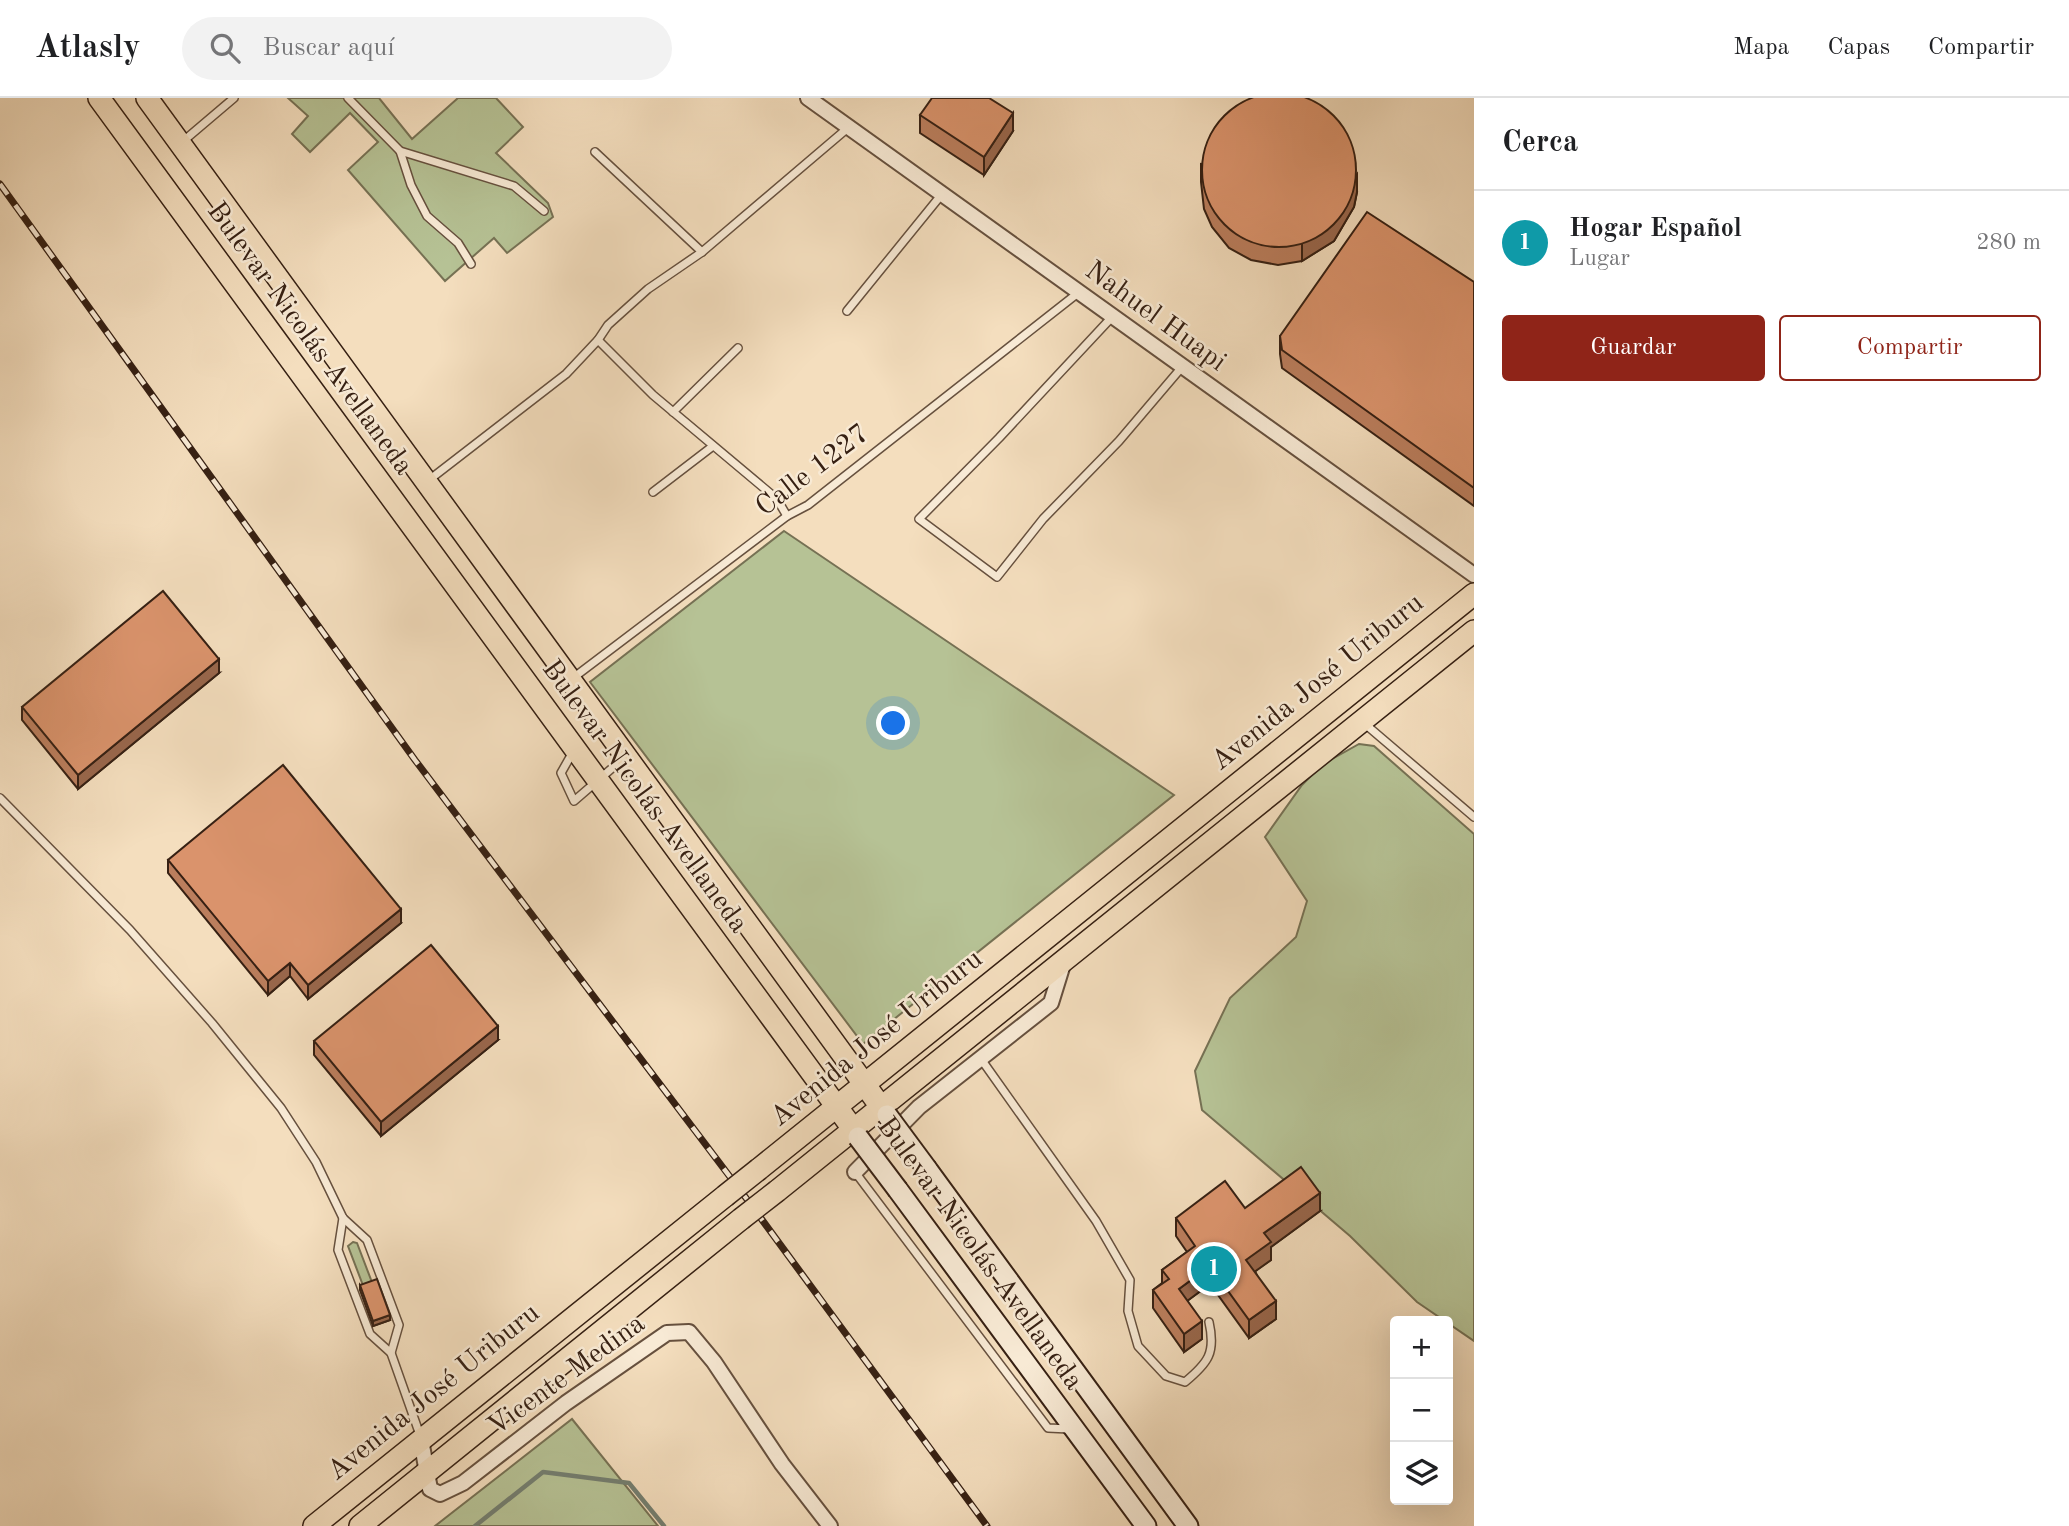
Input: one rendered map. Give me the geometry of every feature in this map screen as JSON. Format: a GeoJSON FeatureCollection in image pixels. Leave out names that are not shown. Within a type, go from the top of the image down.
{"type":"FeatureCollection","features":[{"type":"Feature","properties":{"kind":"main road","name":"Bulevar Nicolás Avellaneda"},"geometry":{"type":"LineString","coordinates":[[99,98],[574,750],[1146,1526]]}},
{"type":"Feature","properties":{"kind":"main road","name":"Bulevar Nicolás Avellaneda"},"geometry":{"type":"LineString","coordinates":[[147,98],[1188,1526]]}},
{"type":"Feature","properties":{"kind":"main road","name":"Avenida José Uriburu"},"geometry":{"type":"LineString","coordinates":[[314,1526],[1474,594]]}},
{"type":"Feature","properties":{"kind":"main road","name":"Avenida José Uriburu"},"geometry":{"type":"LineString","coordinates":[[360,1526],[741,1219],[884,1111],[1065,959],[1474,631]]}},
{"type":"Feature","properties":{"kind":"street","name":"Nahuel Huapi"},"geometry":{"type":"LineString","coordinates":[[808,98],[1474,575]]}},
{"type":"Feature","properties":{"kind":"street"},"geometry":{"type":"LineString","coordinates":[[855,1172],[919,1107],[1051,1003],[1065,959]]}},
{"type":"Feature","properties":{"kind":"street","name":"Vicente Medina"},"geometry":{"type":"LineString","coordinates":[[426,1473],[430,1489],[440,1494],[463,1483],[566,1403],[667,1334],[689,1332],[714,1362],[782,1464],[830,1526]]}},
{"type":"Feature","properties":{"kind":"street"},"geometry":{"type":"LineString","coordinates":[[421,1440],[426,1473]]}},
{"type":"Feature","properties":{"kind":"lane"},"geometry":{"type":"LineString","coordinates":[[180,144],[234,98]]}},
{"type":"Feature","properties":{"kind":"lane"},"geometry":{"type":"LineString","coordinates":[[348,98],[400,151],[411,185],[427,216],[458,243],[471,264]]}},
{"type":"Feature","properties":{"kind":"lane"},"geometry":{"type":"LineString","coordinates":[[426,483],[566,374],[598,340],[608,325],[648,289],[702,252],[849,127]]}},
{"type":"Feature","properties":{"kind":"lane"},"geometry":{"type":"LineString","coordinates":[[400,151],[514,186],[544,211]]}},
{"type":"Feature","properties":{"kind":"lane"},"geometry":{"type":"LineString","coordinates":[[595,152],[702,252]]}},
{"type":"Feature","properties":{"kind":"lane"},"geometry":{"type":"LineString","coordinates":[[847,311],[942,194]]}},
{"type":"Feature","properties":{"kind":"lane","name":"Calle 1227"},"geometry":{"type":"LineString","coordinates":[[569,680],[787,516],[808,505],[1078,293]]}},
{"type":"Feature","properties":{"kind":"lane"},"geometry":{"type":"LineString","coordinates":[[1112,317],[919,519],[997,577],[1043,519],[1119,441],[1182,367]]}},
{"type":"Feature","properties":{"kind":"lane"},"geometry":{"type":"LineString","coordinates":[[598,340],[673,411],[777,499],[787,516]]}},
{"type":"Feature","properties":{"kind":"lane"},"geometry":{"type":"LineString","coordinates":[[673,411],[738,348]]}},
{"type":"Feature","properties":{"kind":"lane"},"geometry":{"type":"LineString","coordinates":[[653,492],[713,446]]}},
{"type":"Feature","properties":{"kind":"lane"},"geometry":{"type":"LineString","coordinates":[[1362,721],[1474,817]]}},
{"type":"Feature","properties":{"kind":"lane"},"geometry":{"type":"LineString","coordinates":[[574,750],[561,773],[574,801],[625,757]]}},
{"type":"Feature","properties":{"kind":"lane"},"geometry":{"type":"LineString","coordinates":[[0,798],[130,930],[221,1034],[281,1108],[316,1162],[343,1218],[367,1240],[399,1325],[391,1353]]}},
{"type":"Feature","properties":{"kind":"lane"},"geometry":{"type":"LineString","coordinates":[[981,1059],[1096,1222],[1130,1280],[1128,1311],[1138,1346],[1166,1376],[1185,1382],[1206,1365],[1213,1338],[1209,1322]]}},
{"type":"Feature","properties":{"kind":"lane"},"geometry":{"type":"LineString","coordinates":[[855,1172],[1048,1428],[1073,1429]]}},
{"type":"Feature","properties":{"kind":"lane"},"geometry":{"type":"LineString","coordinates":[[343,1218],[338,1250],[370,1334],[391,1353],[421,1440]]}},
{"type":"Feature","properties":{"kind":"green space"},"geometry":{"type":"Polygon","coordinates":[[[288,98],[379,98],[412,139],[458,98],[496,98],[523,127],[496,153],[548,203],[553,217],[507,253],[494,238],[445,281],[348,170],[378,142],[350,113],[310,152],[292,134],[308,116],[288,98]]]}},
{"type":"Feature","properties":{"kind":"green space"},"geometry":{"type":"Polygon","coordinates":[[[784,531],[1174,795],[863,1044],[590,682],[784,531]]]}},
{"type":"Feature","properties":{"kind":"green space"},"geometry":{"type":"Polygon","coordinates":[[[1359,744],[1374,746],[1474,834],[1474,1341],[1453,1327],[1453,1316],[1437,1316],[1417,1302],[1350,1236],[1202,1110],[1195,1071],[1230,998],[1296,937],[1307,901],[1265,837],[1302,785],[1323,764],[1359,744]]]}},
{"type":"Feature","properties":{"kind":"green space"},"geometry":{"type":"Polygon","coordinates":[[[353,1242],[357,1243],[373,1285],[364,1288],[348,1246],[353,1242]]]}},
{"type":"Feature","properties":{"kind":"green space"},"geometry":{"type":"Polygon","coordinates":[[[572,1419],[658,1526],[435,1526],[572,1419]]]}},
{"type":"Feature","properties":{"kind":"building"},"geometry":{"type":"Polygon","coordinates":[[[1279,93],[1308,99],[1333,116],[1350,141],[1356,170],[1350,199],[1333,224],[1308,241],[1279,247],[1250,241],[1225,224],[1208,199],[1202,170],[1208,141],[1225,116],[1250,99],[1279,93]]]}},
{"type":"Feature","properties":{"kind":"building"},"geometry":{"type":"Polygon","coordinates":[[[932,98],[989,98],[1013,113],[984,157],[920,115],[932,98]]]}},
{"type":"Feature","properties":{"kind":"building"},"geometry":{"type":"Polygon","coordinates":[[[1367,212],[1474,282],[1474,488],[1282,350],[1280,336],[1367,212]]]}},
{"type":"Feature","properties":{"kind":"building"},"geometry":{"type":"Polygon","coordinates":[[[163,591],[219,659],[78,775],[22,707],[163,591]]]}},
{"type":"Feature","properties":{"kind":"building"},"geometry":{"type":"Polygon","coordinates":[[[283,765],[401,909],[308,985],[290,963],[268,981],[168,860],[283,765]]]}},
{"type":"Feature","properties":{"kind":"building"},"geometry":{"type":"Polygon","coordinates":[[[431,945],[498,1026],[381,1122],[314,1041],[431,945]]]}},
{"type":"Feature","properties":{"kind":"building"},"geometry":{"type":"Polygon","coordinates":[[[1301,1167],[1320,1193],[1264,1233],[1271,1242],[1246,1260],[1276,1301],[1249,1320],[1210,1266],[1179,1289],[1202,1321],[1184,1334],[1153,1290],[1169,1279],[1162,1270],[1195,1246],[1176,1218],[1225,1181],[1245,1208],[1301,1167]]]}},
{"type":"Feature","properties":{"kind":"building"},"geometry":{"type":"Polygon","coordinates":[[[377,1279],[390,1315],[373,1321],[360,1285],[377,1279]]]}},
{"type":"Feature","properties":{"kind":"waterway"},"geometry":{"type":"LineString","coordinates":[[475,1526],[543,1472],[629,1483],[664,1526]]}},
{"type":"Feature","properties":{"kind":"railway"},"geometry":{"type":"LineString","coordinates":[[0,184],[415,760],[746,1198],[987,1526]]}},
{"type":"Feature","properties":{"kind":"place","name":"Hogar Español"},"geometry":{"type":"Point","coordinates":[1214,1269]}}]}
